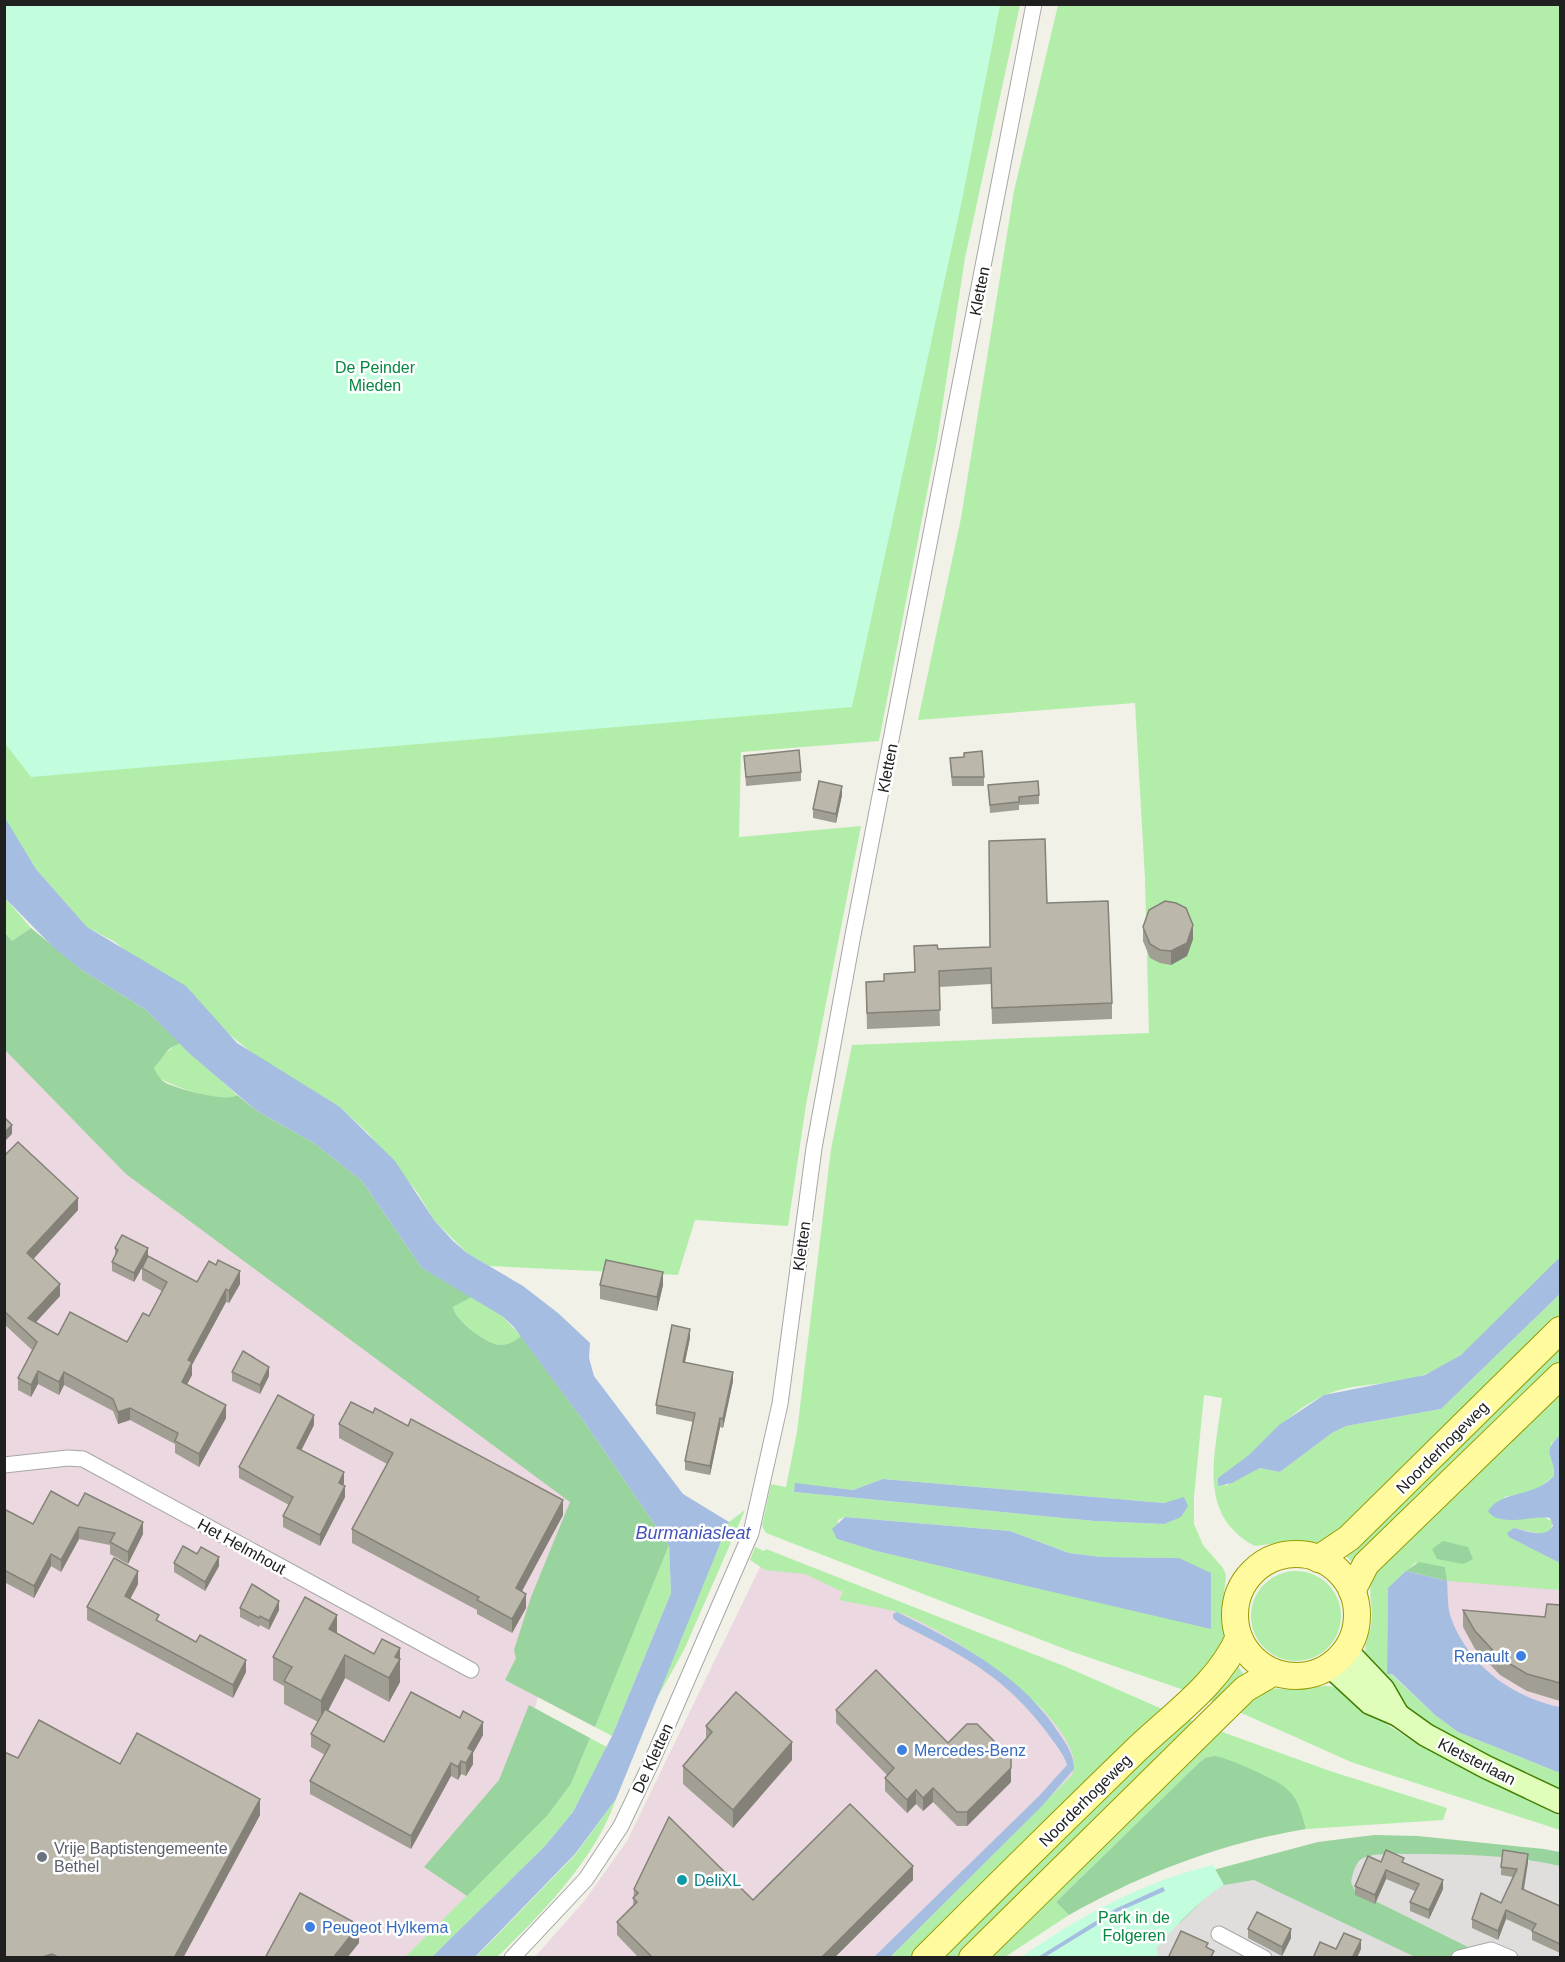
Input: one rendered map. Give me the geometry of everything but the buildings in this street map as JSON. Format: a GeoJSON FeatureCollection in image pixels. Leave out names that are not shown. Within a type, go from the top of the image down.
{"type":"FeatureCollection","features":[{"type":"Feature","properties":{"kind":"main road","name":"Noorderhogeweg"},"geometry":{"type":"LineString","coordinates":[[1318,1558],[1349,1538],[1560,1330]]}},
{"type":"Feature","properties":{"kind":"main road","name":"Noorderhogeweg"},"geometry":{"type":"LineString","coordinates":[[1352,1591],[1366,1564],[1560,1376]]}},
{"type":"Feature","properties":{"kind":"main road"},"geometry":{"type":"LineString","coordinates":[[1299,1554],[1318,1558],[1332,1566],[1344,1577],[1352,1591],[1357,1621],[1338,1658],[1312,1674],[1293,1676],[1274,1672],[1253,1658],[1239,1637],[1235,1619],[1237,1601],[1252,1573],[1264,1563],[1280,1556],[1299,1554]]}},
{"type":"Feature","properties":{"kind":"main road","name":"Noorderhogeweg"},"geometry":{"type":"LineString","coordinates":[[925,1958],[1138,1748],[1197,1694],[1223,1667],[1239,1637]]}},
{"type":"Feature","properties":{"kind":"main road","name":"Kletsterlaan"},"geometry":{"type":"LineString","coordinates":[[1338,1658],[1383,1689],[1398,1715],[1436,1741],[1560,1802]]}},
{"type":"Feature","properties":{"kind":"main road","name":"Noorderhogeweg"},"geometry":{"type":"LineString","coordinates":[[972,1958],[1245,1689],[1274,1672]]}},
{"type":"Feature","properties":{"kind":"street","name":"Kletten"},"geometry":{"type":"LineString","coordinates":[[751,1533],[780,1404],[814,1148],[844,980],[1034,4]]}},
{"type":"Feature","properties":{"kind":"street","name":"Het Helmhout"},"geometry":{"type":"LineString","coordinates":[[4,1465],[68,1458],[83,1459],[471,1670]]}},
{"type":"Feature","properties":{"kind":"street","name":"De Kletten"},"geometry":{"type":"LineString","coordinates":[[512,1958],[586,1879],[621,1826],[651,1763],[751,1533]]}},
{"type":"Feature","properties":{"kind":"street"},"geometry":{"type":"LineString","coordinates":[[1219,1934],[1264,1958]]}},
{"type":"Feature","properties":{"kind":"street"},"geometry":{"type":"LineString","coordinates":[[1459,1958],[1491,1950],[1509,1958]]}},
{"type":"Feature","properties":{"kind":"shaded area"},"geometry":{"type":"Polygon","coordinates":[[[4,1001],[591,1502],[512,1792],[495,1903],[440,1957],[5,1957],[4,1001]]]}},
{"type":"Feature","properties":{"kind":"shaded area"},"geometry":{"type":"Polygon","coordinates":[[[1489,1504],[1560,1530],[1560,1718],[1502,1697],[1422,1610],[1489,1504]]]}},
{"type":"Feature","properties":{"kind":"shaded area"},"geometry":{"type":"Polygon","coordinates":[[[763,1561],[805,1568],[935,1622],[1101,1759],[895,1957],[534,1958],[585,1900],[627,1841],[763,1561]]]}},
{"type":"Feature","properties":{"kind":"shaded area"},"geometry":{"type":"Polygon","coordinates":[[[1319,1849],[1560,1857],[1560,1957],[1141,1958],[1205,1884],[1319,1849]]]}},
{"type":"Feature","properties":{"kind":"green space","name":"De Peinder Mieden"},"geometry":{"type":"Polygon","coordinates":[[[5,4],[1000,5],[962,200],[852,707],[31,777],[4,742],[5,4]]]}},
{"type":"Feature","properties":{"kind":"green space","name":"De Peinder Mieden"},"geometry":{"type":"Polygon","coordinates":[[[4,5],[1020,5],[965,258],[937,441],[879,741],[741,752],[739,837],[861,826],[806,1105],[788,1226],[695,1220],[678,1275],[489,1266],[467,1253],[434,1220],[417,1192],[368,1133],[340,1107],[256,1056],[115,942],[87,927],[36,869],[4,818],[4,5]]]}},
{"type":"Feature","properties":{"kind":"green space"},"geometry":{"type":"Polygon","coordinates":[[[1058,5],[1560,5],[1560,1257],[1498,1323],[1464,1353],[1445,1365],[1413,1378],[1348,1388],[1323,1396],[1284,1422],[1251,1454],[1226,1472],[1225,1486],[1260,1468],[1280,1472],[1332,1433],[1346,1426],[1441,1409],[1560,1294],[1560,1316],[1337,1537],[1322,1543],[1292,1541],[1255,1546],[1236,1533],[1224,1517],[1217,1500],[1214,1481],[1214,1460],[1222,1398],[1204,1395],[1194,1497],[1194,1524],[1203,1545],[1223,1568],[1226,1575],[1222,1613],[1225,1643],[1190,1692],[1070,1651],[766,1533],[762,1526],[771,1484],[786,1487],[797,1432],[831,1149],[852,1045],[1149,1033],[1145,879],[1135,703],[918,720],[961,518],[1014,191],[1058,5]],[[883,1479],[853,1490],[796,1484],[794,1492],[1095,1521],[1163,1524],[1174,1502],[1164,1503],[883,1479]],[[845,1517],[838,1520],[837,1539],[876,1551],[1211,1628],[1179,1558],[1101,1557],[1069,1553],[1010,1531],[845,1517]]]}},
{"type":"Feature","properties":{"kind":"green space"},"geometry":{"type":"Polygon","coordinates":[[[5,898],[31,928],[12,941],[5,931],[5,898]]]}},
{"type":"Feature","properties":{"kind":"green space"},"geometry":{"type":"Polygon","coordinates":[[[31,928],[82,970],[146,1010],[180,1043],[169,1049],[154,1068],[164,1081],[181,1089],[203,1094],[224,1097],[237,1095],[257,1111],[314,1143],[362,1181],[422,1268],[472,1297],[453,1307],[459,1318],[477,1334],[495,1344],[509,1343],[521,1336],[585,1423],[669,1545],[595,1727],[505,1680],[516,1658],[514,1650],[531,1597],[570,1502],[126,1174],[5,1050],[4,931],[12,941],[31,928]]]}},
{"type":"Feature","properties":{"kind":"green space"},"geometry":{"type":"Polygon","coordinates":[[[180,1043],[237,1095],[221,1098],[197,1093],[157,1076],[154,1068],[168,1051],[180,1043]]]}},
{"type":"Feature","properties":{"kind":"green space"},"geometry":{"type":"Polygon","coordinates":[[[472,1297],[502,1316],[521,1336],[509,1343],[499,1345],[470,1329],[459,1318],[453,1307],[472,1297]]]}},
{"type":"Feature","properties":{"kind":"green space"},"geometry":{"type":"Polygon","coordinates":[[[1560,1343],[1560,1363],[1355,1565],[1346,1556],[1560,1343]]]}},
{"type":"Feature","properties":{"kind":"green space"},"geometry":{"type":"Polygon","coordinates":[[[1560,1392],[1560,1435],[1551,1444],[1554,1476],[1535,1491],[1504,1497],[1515,1519],[1544,1517],[1553,1522],[1550,1531],[1542,1534],[1514,1528],[1509,1537],[1560,1563],[1560,1590],[1447,1581],[1445,1567],[1415,1563],[1388,1589],[1387,1673],[1458,1732],[1560,1773],[1560,1791],[1480,1753],[1425,1722],[1382,1682],[1367,1658],[1365,1650],[1372,1619],[1370,1586],[1372,1572],[1560,1392]]]}},
{"type":"Feature","properties":{"kind":"green space"},"geometry":{"type":"Polygon","coordinates":[[[745,1510],[684,1650],[651,1709],[729,1522],[745,1510]]]}},
{"type":"Feature","properties":{"kind":"green space"},"geometry":{"type":"Polygon","coordinates":[[[1443,1541],[1468,1547],[1473,1559],[1464,1564],[1437,1559],[1432,1549],[1443,1541]]]}},
{"type":"Feature","properties":{"kind":"green space"},"geometry":{"type":"Polygon","coordinates":[[[669,1545],[671,1593],[612,1736],[595,1727],[669,1545]]]}},
{"type":"Feature","properties":{"kind":"green space"},"geometry":{"type":"Polygon","coordinates":[[[755,1547],[764,1551],[766,1549],[1064,1666],[1169,1712],[1059,1810],[910,1957],[890,1957],[1072,1775],[1072,1754],[1059,1730],[1037,1704],[976,1655],[917,1620],[897,1612],[839,1600],[843,1592],[805,1574],[765,1570],[750,1560],[755,1547]]]}},
{"type":"Feature","properties":{"kind":"green space"},"geometry":{"type":"Polygon","coordinates":[[[1419,1562],[1445,1567],[1447,1581],[1406,1571],[1419,1562]]]}},
{"type":"Feature","properties":{"kind":"green space"},"geometry":{"type":"Polygon","coordinates":[[[1296,1571],[1313,1574],[1328,1584],[1338,1599],[1341,1616],[1338,1633],[1328,1648],[1313,1658],[1296,1661],[1279,1658],[1264,1648],[1254,1633],[1251,1616],[1254,1599],[1264,1584],[1279,1574],[1296,1571]]]}},
{"type":"Feature","properties":{"kind":"green space"},"geometry":{"type":"Polygon","coordinates":[[[1237,1665],[1244,1675],[1215,1703],[1203,1697],[1237,1665]]]}},
{"type":"Feature","properties":{"kind":"green space"},"geometry":{"type":"Polygon","coordinates":[[[1325,1686],[1343,1691],[1391,1727],[1428,1750],[1549,1805],[1548,1810],[1560,1816],[1560,1830],[1351,1762],[1237,1711],[1252,1696],[1268,1688],[1295,1690],[1325,1686]]]}},
{"type":"Feature","properties":{"kind":"green space"},"geometry":{"type":"Polygon","coordinates":[[[529,1705],[590,1738],[571,1784],[547,1816],[467,1896],[424,1867],[499,1780],[529,1705]]]}},
{"type":"Feature","properties":{"kind":"green space"},"geometry":{"type":"Polygon","coordinates":[[[1183,1717],[1195,1722],[957,1957],[940,1958],[1183,1717]]]}},
{"type":"Feature","properties":{"kind":"green space"},"geometry":{"type":"Polygon","coordinates":[[[1217,1730],[1330,1771],[1447,1808],[1443,1820],[1306,1829],[1299,1806],[1205,1758],[1056,1902],[1069,1915],[1005,1957],[988,1958],[1217,1730]]]}},
{"type":"Feature","properties":{"kind":"green space"},"geometry":{"type":"Polygon","coordinates":[[[590,1738],[607,1747],[573,1812],[545,1846],[432,1957],[404,1958],[547,1816],[571,1784],[590,1738]]]}},
{"type":"Feature","properties":{"kind":"green space"},"geometry":{"type":"Polygon","coordinates":[[[1215,1756],[1253,1770],[1283,1786],[1292,1794],[1297,1803],[1306,1829],[1244,1842],[1184,1861],[1125,1886],[1069,1915],[1056,1902],[1198,1764],[1205,1758],[1215,1756]]]}},
{"type":"Feature","properties":{"kind":"green space"},"geometry":{"type":"Polygon","coordinates":[[[616,1799],[595,1843],[549,1904],[497,1957],[475,1958],[575,1855],[616,1799]]]}},
{"type":"Feature","properties":{"kind":"green space"},"geometry":{"type":"Polygon","coordinates":[[[1374,1835],[1418,1836],[1544,1849],[1560,1852],[1560,1866],[1506,1857],[1451,1854],[1382,1854],[1360,1860],[1351,1882],[1355,1891],[1472,1949],[1446,1957],[1415,1957],[1254,1880],[1224,1885],[1208,1895],[1179,1924],[1202,1873],[1318,1842],[1374,1835]]]}},
{"type":"Feature","properties":{"kind":"green space","name":"Park in de Folgeren"},"geometry":{"type":"Polygon","coordinates":[[[1213,1865],[1224,1885],[1197,1906],[1156,1948],[1159,1957],[1020,1958],[1065,1928],[1112,1902],[1162,1881],[1213,1865]]]}},
{"type":"Feature","properties":{"kind":"water","name":"Burmaniasleat"},"geometry":{"type":"Polygon","coordinates":[[[5,818],[36,869],[87,927],[186,986],[237,1043],[340,1107],[395,1161],[434,1220],[453,1241],[467,1253],[523,1286],[558,1313],[590,1343],[589,1358],[594,1376],[683,1494],[729,1522],[616,1799],[575,1854],[475,1957],[432,1957],[545,1846],[573,1812],[612,1736],[671,1593],[669,1545],[585,1423],[513,1326],[502,1316],[422,1268],[362,1181],[314,1143],[257,1111],[190,1054],[146,1010],[82,970],[55,949],[5,898],[5,818]]]}},
{"type":"Feature","properties":{"kind":"water"},"geometry":{"type":"Polygon","coordinates":[[[1560,1257],[1560,1294],[1441,1409],[1346,1426],[1332,1433],[1280,1472],[1260,1468],[1232,1483],[1218,1486],[1218,1478],[1249,1455],[1279,1425],[1324,1395],[1425,1375],[1461,1355],[1560,1257]]]}},
{"type":"Feature","properties":{"kind":"water"},"geometry":{"type":"Polygon","coordinates":[[[1560,1435],[1560,1563],[1509,1537],[1507,1533],[1514,1528],[1535,1533],[1545,1532],[1553,1526],[1550,1518],[1508,1520],[1493,1516],[1488,1511],[1502,1499],[1537,1488],[1554,1476],[1550,1451],[1554,1441],[1560,1435]]]}},
{"type":"Feature","properties":{"kind":"water"},"geometry":{"type":"Polygon","coordinates":[[[883,1479],[1164,1503],[1184,1497],[1188,1506],[1181,1517],[1164,1524],[1095,1521],[794,1492],[795,1483],[853,1490],[883,1479]]]}},
{"type":"Feature","properties":{"kind":"water"},"geometry":{"type":"Polygon","coordinates":[[[845,1517],[1010,1531],[1069,1553],[1101,1557],[1179,1558],[1211,1573],[1211,1629],[876,1551],[837,1539],[832,1529],[845,1517]]]}},
{"type":"Feature","properties":{"kind":"water"},"geometry":{"type":"Polygon","coordinates":[[[1406,1571],[1447,1581],[1450,1614],[1459,1635],[1469,1650],[1494,1677],[1526,1696],[1560,1707],[1560,1773],[1458,1732],[1435,1715],[1392,1674],[1387,1674],[1388,1588],[1406,1571]]]}},
{"type":"Feature","properties":{"kind":"water"},"geometry":{"type":"Polygon","coordinates":[[[897,1612],[965,1648],[1007,1676],[1043,1711],[1064,1740],[1071,1754],[1074,1769],[1042,1806],[890,1957],[874,1957],[1039,1796],[1067,1765],[1062,1753],[1032,1714],[999,1682],[962,1657],[899,1623],[893,1618],[893,1614],[897,1612]]]}},
{"type":"Feature","properties":{"kind":"water"},"geometry":{"type":"Polygon","coordinates":[[[1163,1887],[1165,1891],[1120,1911],[1045,1957],[1038,1957],[1115,1909],[1163,1887]]]}},
{"type":"Feature","properties":{"kind":"place","name":"Renault"},"geometry":{"type":"Point","coordinates":[1521,1656]}},
{"type":"Feature","properties":{"kind":"place","name":"Mercedes-Benz"},"geometry":{"type":"Point","coordinates":[902,1750]}},
{"type":"Feature","properties":{"kind":"place","name":"Vrije Baptistengemeente Bethel"},"geometry":{"type":"Point","coordinates":[42,1857]}},
{"type":"Feature","properties":{"kind":"place","name":"DeliXL"},"geometry":{"type":"Point","coordinates":[682,1880]}},
{"type":"Feature","properties":{"kind":"place","name":"Peugeot Hylkema"},"geometry":{"type":"Point","coordinates":[310,1927]}}]}
